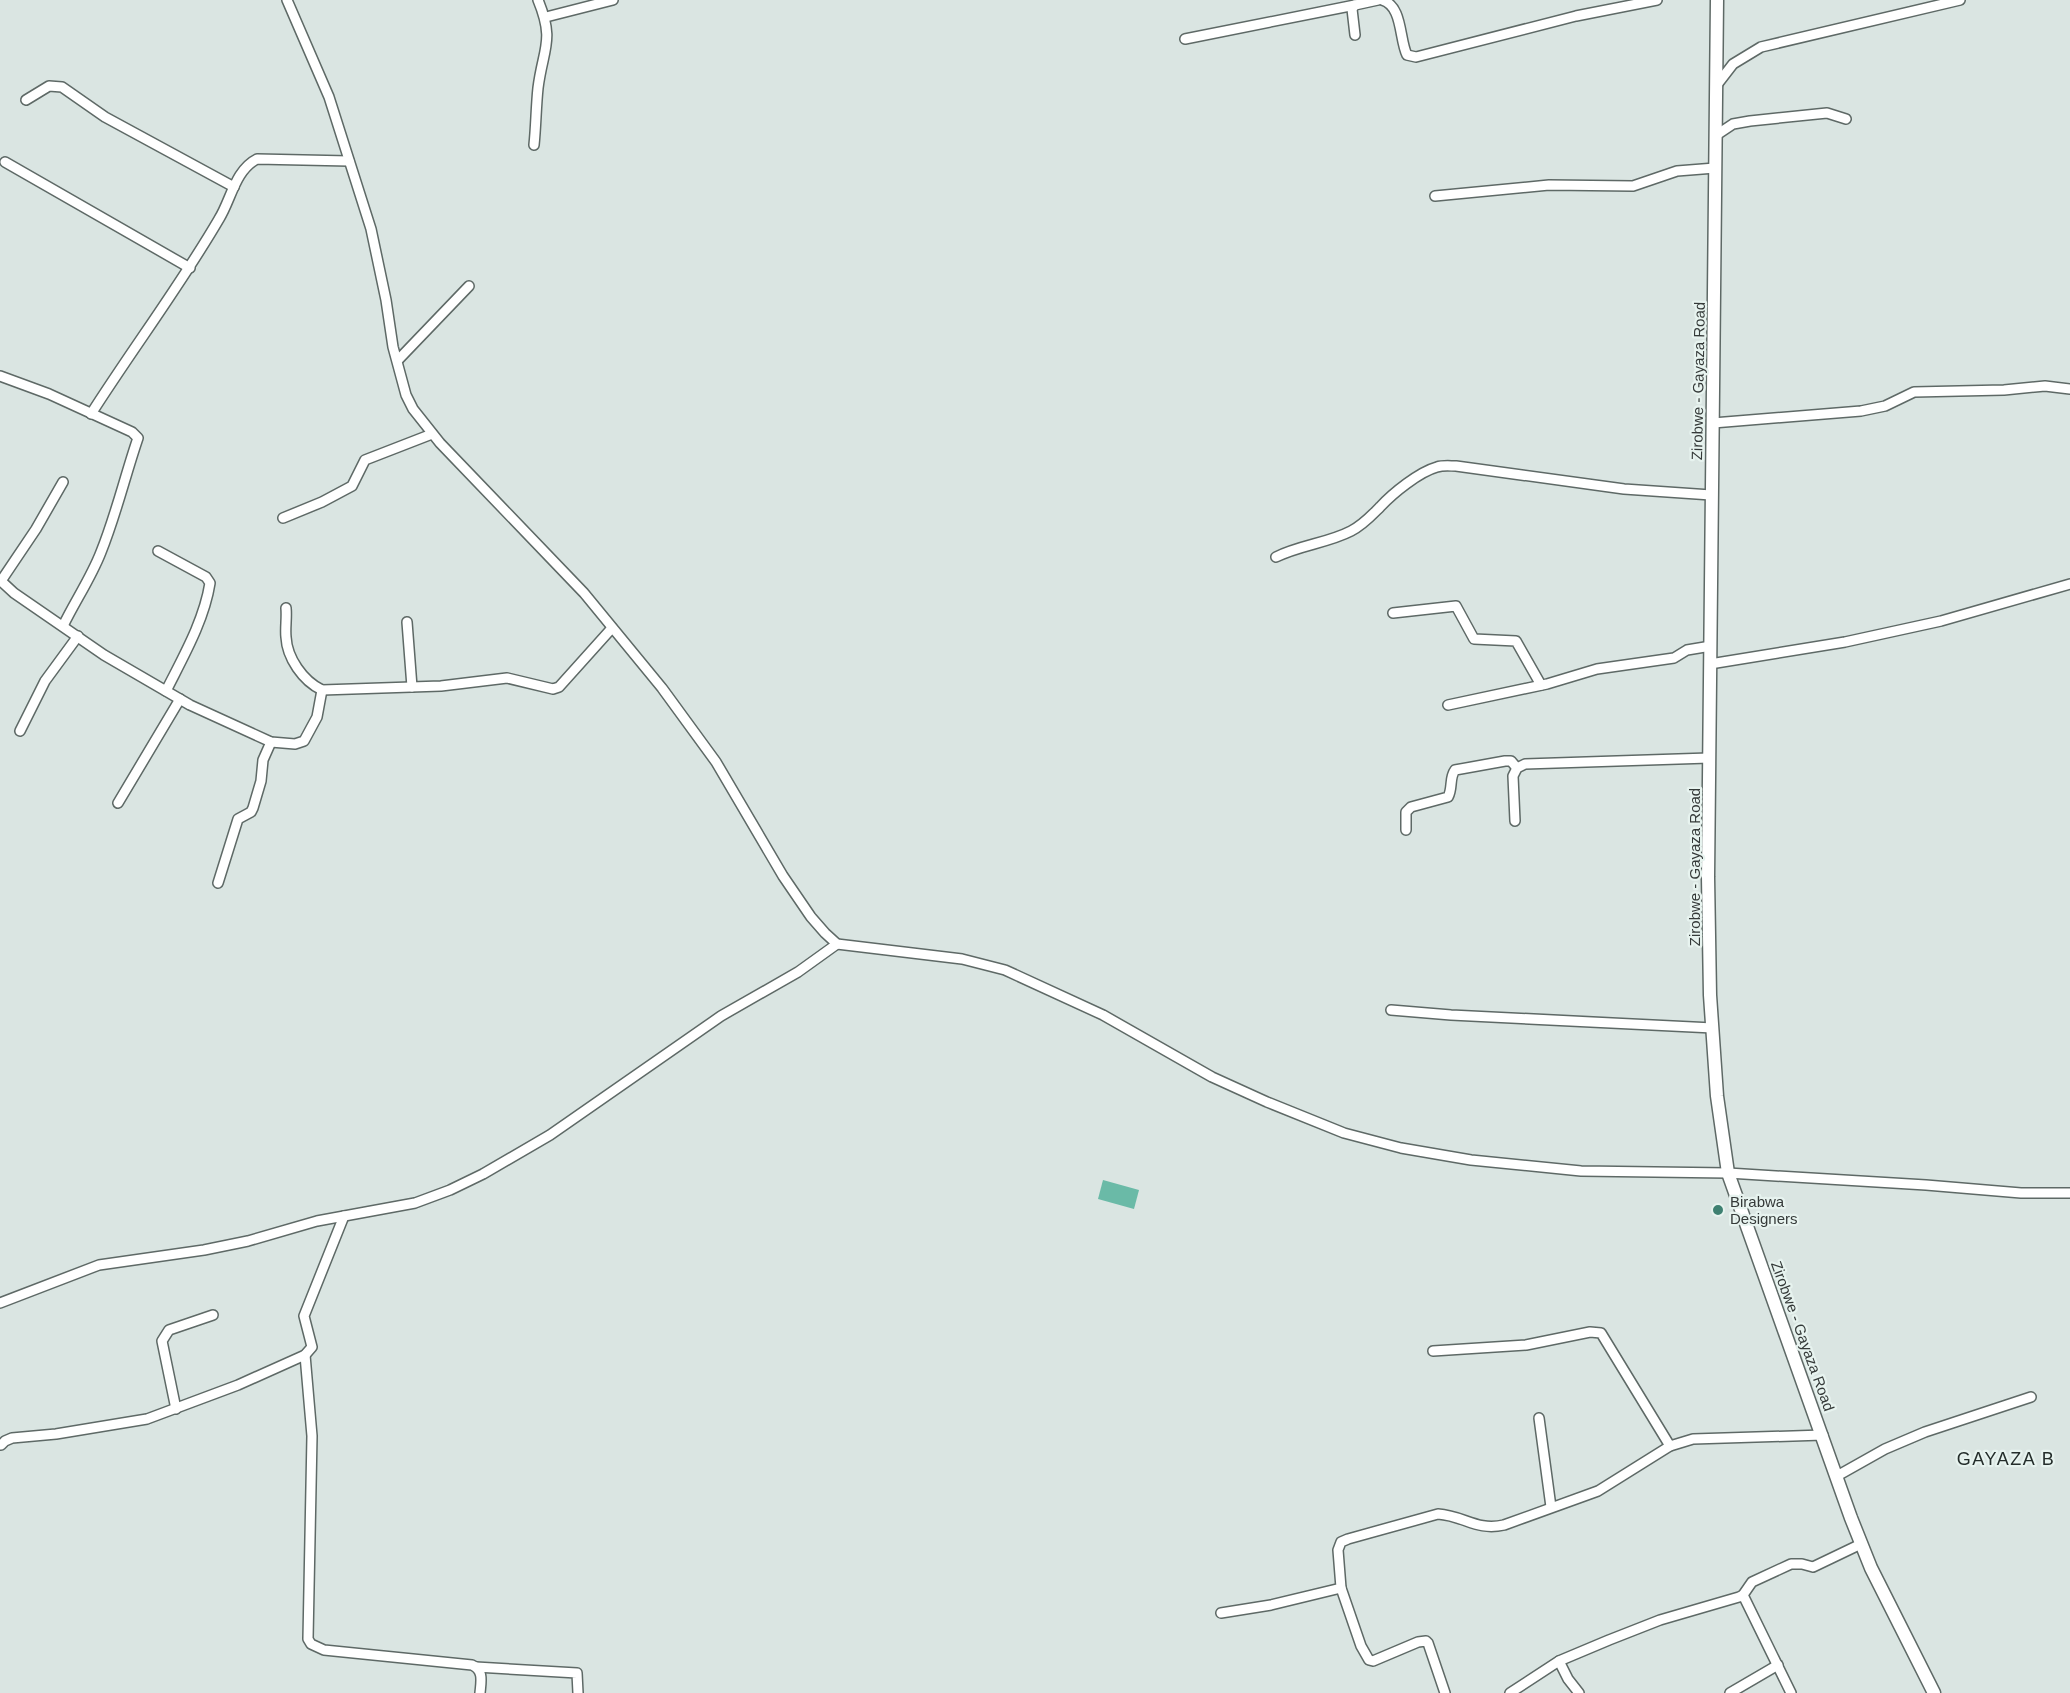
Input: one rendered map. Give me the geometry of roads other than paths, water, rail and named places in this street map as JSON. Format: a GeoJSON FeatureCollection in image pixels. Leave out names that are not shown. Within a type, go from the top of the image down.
{"type":"FeatureCollection","features":[{"type":"Feature","properties":{"kind":"street"},"geometry":{"type":"LineString","coordinates":[[287,0],[329,97],[371,229],[393,346],[406,395],[413,409],[432,434],[584,593],[692,726],[717,762],[783,876],[811,917],[837,944],[962,959],[1005,970],[1102,1015],[1212,1077],[1267,1102],[1344,1133],[1401,1148],[1471,1160],[1581,1171],[1728,1173],[2021,1193],[2070,1193]]}},
{"type":"Feature","properties":{"kind":"street"},"geometry":{"type":"LineString","coordinates":[[534,145],[538,86],[548,41],[546,17],[538,0]]}},
{"type":"Feature","properties":{"kind":"street"},"geometry":{"type":"LineString","coordinates":[[546,17],[613,0]]}},
{"type":"Feature","properties":{"kind":"street"},"geometry":{"type":"LineString","coordinates":[[1185,39],[1380,0],[1392,6],[1407,55],[1416,57],[1576,16],[1657,0]]}},
{"type":"Feature","properties":{"kind":"street","name":"Zirobwe - Gayaza Road"},"geometry":{"type":"LineString","coordinates":[[1717,0],[1708,877],[1713,1028],[1718,1096],[1728,1173],[1861,1544],[1934,1693]]}},
{"type":"Feature","properties":{"kind":"street"},"geometry":{"type":"LineString","coordinates":[[1716,86],[1733,64],[1761,46],[1960,0]]}},
{"type":"Feature","properties":{"kind":"street"},"geometry":{"type":"LineString","coordinates":[[1355,5],[1352,9],[1356,35]]}},
{"type":"Feature","properties":{"kind":"street"},"geometry":{"type":"LineString","coordinates":[[26,100],[49,86],[62,87],[105,117],[234,188]]}},
{"type":"Feature","properties":{"kind":"street"},"geometry":{"type":"LineString","coordinates":[[1715,136],[1733,124],[1750,121],[1827,113],[1846,119]]}},
{"type":"Feature","properties":{"kind":"street"},"geometry":{"type":"LineString","coordinates":[[91,414],[124,361],[190,268],[226,209],[234,188],[247,166],[257,159],[349,161]]}},
{"type":"Feature","properties":{"kind":"street"},"geometry":{"type":"LineString","coordinates":[[5,162],[190,268]]}},
{"type":"Feature","properties":{"kind":"street"},"geometry":{"type":"LineString","coordinates":[[1435,196],[1550,185],[1633,186],[1677,171],[1715,168]]}},
{"type":"Feature","properties":{"kind":"street"},"geometry":{"type":"LineString","coordinates":[[398,360],[469,286]]}},
{"type":"Feature","properties":{"kind":"street"},"geometry":{"type":"LineString","coordinates":[[0,376],[49,394],[132,432],[138,438],[128,465],[117,508],[100,553],[63,626]]}},
{"type":"Feature","properties":{"kind":"street"},"geometry":{"type":"LineString","coordinates":[[1713,423],[1860,411],[1885,406],[1914,392],[2004,390],[2045,386],[2070,389]]}},
{"type":"Feature","properties":{"kind":"street"},"geometry":{"type":"LineString","coordinates":[[283,518],[322,502],[352,486],[365,460],[432,434]]}},
{"type":"Feature","properties":{"kind":"street"},"geometry":{"type":"LineString","coordinates":[[1276,557],[1352,530],[1371,517],[1412,480],[1425,471],[1439,466],[1456,466],[1624,489],[1711,495]]}},
{"type":"Feature","properties":{"kind":"street"},"geometry":{"type":"LineString","coordinates":[[63,482],[1,580],[14,593],[105,655],[166,691],[272,742],[295,744],[304,741],[310,734],[317,717],[322,690]]}},
{"type":"Feature","properties":{"kind":"street"},"geometry":{"type":"LineString","coordinates":[[158,551],[206,577],[210,583],[196,626],[166,691]]}},
{"type":"Feature","properties":{"kind":"street"},"geometry":{"type":"LineString","coordinates":[[1710,664],[1845,642],[1941,621],[2070,584]]}},
{"type":"Feature","properties":{"kind":"street"},"geometry":{"type":"LineString","coordinates":[[1393,613],[1456,606],[1474,639],[1516,641],[1541,685]]}},
{"type":"Feature","properties":{"kind":"street"},"geometry":{"type":"LineString","coordinates":[[286,608],[288,650],[306,680],[322,690],[441,686],[507,678],[544,689],[553,689],[559,687],[612,628]]}},
{"type":"Feature","properties":{"kind":"street"},"geometry":{"type":"LineString","coordinates":[[407,622],[412,687]]}},
{"type":"Feature","properties":{"kind":"street"},"geometry":{"type":"LineString","coordinates":[[20,731],[45,681],[78,636]]}},
{"type":"Feature","properties":{"kind":"street"},"geometry":{"type":"LineString","coordinates":[[1448,705],[1541,685],[1597,669],[1674,658],[1687,650],[1711,646]]}},
{"type":"Feature","properties":{"kind":"street"},"geometry":{"type":"LineString","coordinates":[[118,803],[180,699]]}},
{"type":"Feature","properties":{"kind":"street"},"geometry":{"type":"LineString","coordinates":[[219,883],[238,819],[251,812],[253,808],[261,781],[263,760],[272,742]]}},
{"type":"Feature","properties":{"kind":"street"},"geometry":{"type":"LineString","coordinates":[[1515,821],[1513,776],[1517,768],[1525,764],[1709,758]]}},
{"type":"Feature","properties":{"kind":"street"},"geometry":{"type":"LineString","coordinates":[[1406,830],[1406,812],[1411,807],[1448,797],[1455,770],[1505,761],[1511,761],[1517,768]]}},
{"type":"Feature","properties":{"kind":"street"},"geometry":{"type":"LineString","coordinates":[[0,1303],[99,1265],[204,1250],[248,1241],[297,1226],[415,1203],[450,1190],[550,1135],[721,1016],[798,972],[837,944]]}},
{"type":"Feature","properties":{"kind":"street"},"geometry":{"type":"LineString","coordinates":[[1391,1010],[1713,1028]]}},
{"type":"Feature","properties":{"kind":"street"},"geometry":{"type":"LineString","coordinates":[[1,1445],[12,1438],[147,1419],[238,1386],[305,1355],[312,1347],[304,1316],[344,1216]]}},
{"type":"Feature","properties":{"kind":"street"},"geometry":{"type":"LineString","coordinates":[[176,1408],[162,1341],[169,1330],[213,1315]]}},
{"type":"Feature","properties":{"kind":"street"},"geometry":{"type":"LineString","coordinates":[[1432,1351],[1526,1345],[1590,1332],[1600,1333],[1670,1446]]}},
{"type":"Feature","properties":{"kind":"street"},"geometry":{"type":"LineString","coordinates":[[305,1355],[312,1436],[307,1628],[311,1644],[317,1648],[333,1651],[457,1663],[476,1667],[577,1672],[578,1693]]}},
{"type":"Feature","properties":{"kind":"street"},"geometry":{"type":"LineString","coordinates":[[1837,1476],[1885,1449],[1925,1432],[2031,1397]]}},
{"type":"Feature","properties":{"kind":"street"},"geometry":{"type":"LineString","coordinates":[[1539,1418],[1551,1507]]}},
{"type":"Feature","properties":{"kind":"street"},"geometry":{"type":"LineString","coordinates":[[1445,1693],[1426,1641],[1418,1642],[1373,1661],[1369,1660],[1361,1646],[1341,1588],[1338,1550],[1341,1542],[1438,1514],[1450,1515],[1490,1528],[1598,1491],[1670,1446],[1693,1439],[1822,1435]]}},
{"type":"Feature","properties":{"kind":"street"},"geometry":{"type":"LineString","coordinates":[[1510,1693],[1559,1661],[1660,1620],[1743,1595],[1752,1582],[1791,1564],[1813,1567],[1861,1544]]}},
{"type":"Feature","properties":{"kind":"street"},"geometry":{"type":"LineString","coordinates":[[1221,1613],[1271,1605],[1341,1588]]}},
{"type":"Feature","properties":{"kind":"street"},"geometry":{"type":"LineString","coordinates":[[1743,1595],[1791,1693]]}},
{"type":"Feature","properties":{"kind":"street"},"geometry":{"type":"LineString","coordinates":[[1559,1661],[1568,1679],[1579,1693]]}},
{"type":"Feature","properties":{"kind":"street"},"geometry":{"type":"LineString","coordinates":[[1730,1693],[1778,1665]]}},
{"type":"Feature","properties":{"kind":"street"},"geometry":{"type":"LineString","coordinates":[[476,1667],[480,1674],[480,1693]]}},
{"type":"Feature","properties":{"kind":"place","name":"Birabwa Designers"},"geometry":{"type":"Point","coordinates":[1718,1210]}},
{"type":"Feature","properties":{"kind":"district","name":"GAYAZA B"},"geometry":{"type":"Point","coordinates":[2006,1459]}}]}
